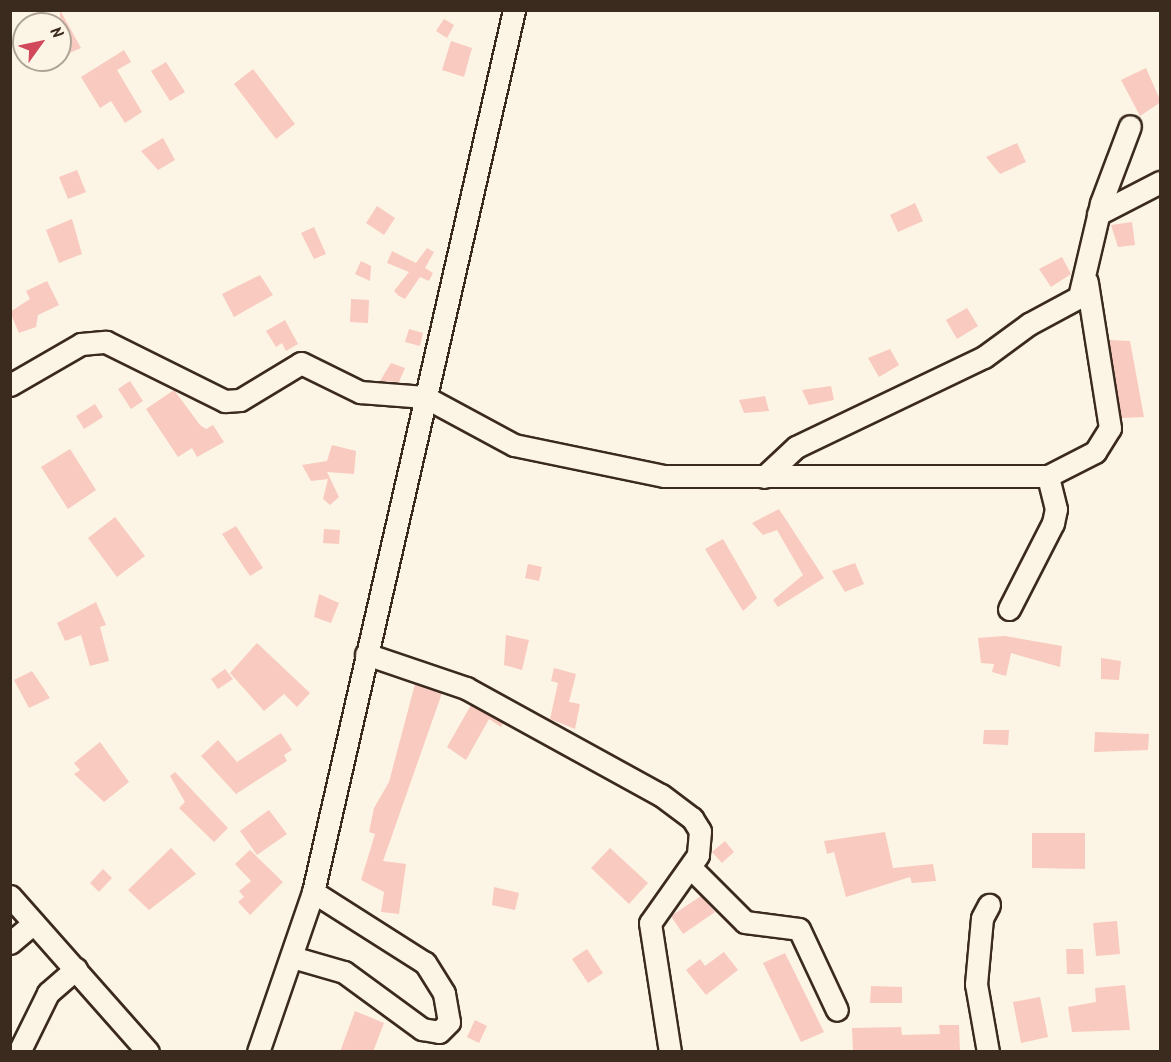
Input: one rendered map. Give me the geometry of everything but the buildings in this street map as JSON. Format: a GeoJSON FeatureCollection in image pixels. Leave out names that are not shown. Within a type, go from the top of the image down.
{"type":"FeatureCollection","features":[{"type":"Feature","properties":{"kind":"street"},"geometry":{"type":"LineString","coordinates":[[258,1052],[313,892],[514,10]]}},
{"type":"Feature","properties":{"kind":"street"},"geometry":{"type":"LineString","coordinates":[[10,385],[81,344],[106,342],[225,401],[240,400],[301,363],[360,392],[425,397],[504,440],[564,458],[664,476],[1048,476],[1095,452],[1110,428],[1087,282],[1098,214],[1130,126]]}},
{"type":"Feature","properties":{"kind":"street"},"geometry":{"type":"LineString","coordinates":[[1098,214],[1161,182]]}},
{"type":"Feature","properties":{"kind":"street"},"geometry":{"type":"LineString","coordinates":[[764,477],[796,447],[984,357],[1036,319],[1073,302],[1087,282]]}},
{"type":"Feature","properties":{"kind":"street"},"geometry":{"type":"LineString","coordinates":[[1009,609],[1053,523],[1056,509],[1048,476]]}},
{"type":"Feature","properties":{"kind":"street"},"geometry":{"type":"LineString","coordinates":[[366,654],[466,688],[661,795],[700,831],[691,868],[650,923],[670,1052]]}},
{"type":"Feature","properties":{"kind":"street"},"geometry":{"type":"LineString","coordinates":[[691,868],[745,922],[799,929],[837,1010]]}},
{"type":"Feature","properties":{"kind":"street"},"geometry":{"type":"LineString","coordinates":[[292,957],[344,972],[422,1029],[439,1032],[449,1022],[444,993],[425,963],[313,892]]}},
{"type":"Feature","properties":{"kind":"street"},"geometry":{"type":"LineString","coordinates":[[10,896],[148,1052]]}},
{"type":"Feature","properties":{"kind":"street"},"geometry":{"type":"LineString","coordinates":[[988,1052],[976,984],[982,918],[989,905]]}},
{"type":"Feature","properties":{"kind":"street"},"geometry":{"type":"LineString","coordinates":[[10,943],[34,923]]}},
{"type":"Feature","properties":{"kind":"street"},"geometry":{"type":"LineString","coordinates":[[19,1052],[48,993],[76,969]]}}]}
